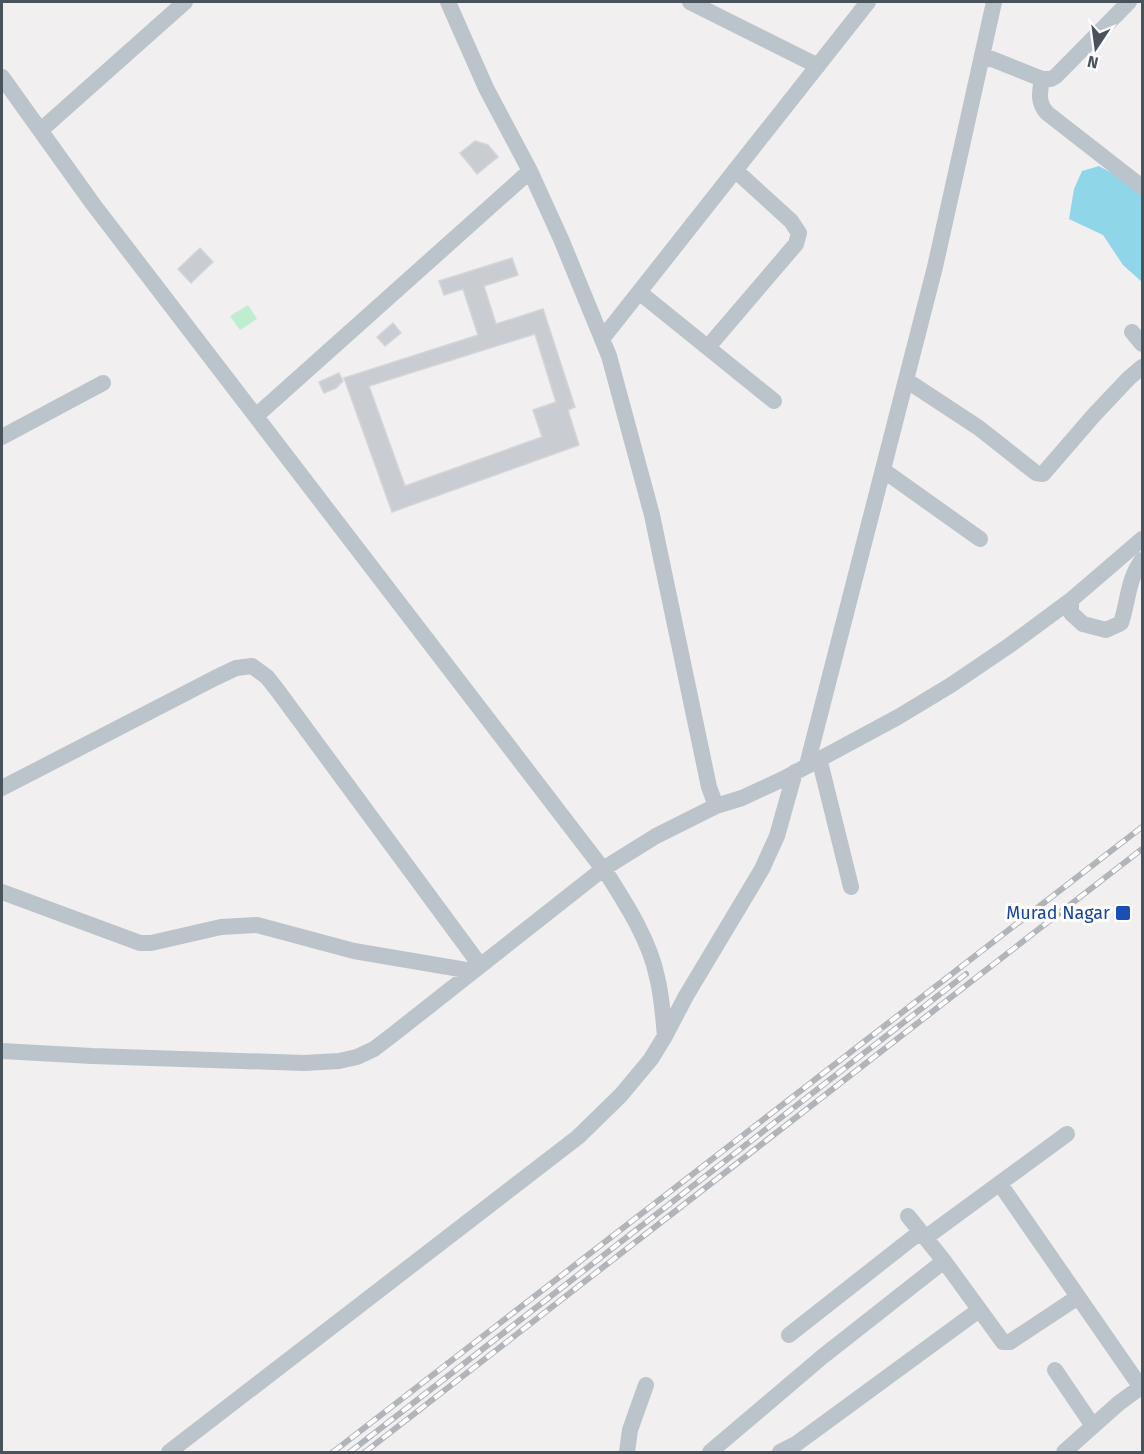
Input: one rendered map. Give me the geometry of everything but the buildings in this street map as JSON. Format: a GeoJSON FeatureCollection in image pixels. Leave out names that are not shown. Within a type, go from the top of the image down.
{"type":"FeatureCollection","features":[{"type":"Feature","properties":{"kind":"street"},"geometry":{"type":"LineString","coordinates":[[41,130],[185,2]]}},
{"type":"Feature","properties":{"kind":"street"},"geometry":{"type":"LineString","coordinates":[[448,2],[486,88],[530,171],[602,339],[629,426],[652,515],[709,787],[716,806]]}},
{"type":"Feature","properties":{"kind":"street"},"geometry":{"type":"LineString","coordinates":[[690,2],[818,66]]}},
{"type":"Feature","properties":{"kind":"street"},"geometry":{"type":"LineString","coordinates":[[602,339],[868,2]]}},
{"type":"Feature","properties":{"kind":"street"},"geometry":{"type":"LineString","coordinates":[[169,1452],[578,1137],[621,1095],[651,1059],[666,1036],[686,996],[762,869],[807,765],[935,267],[994,2]]}},
{"type":"Feature","properties":{"kind":"street"},"geometry":{"type":"LineString","coordinates":[[982,55],[1042,79],[1051,79],[1129,2]]}},
{"type":"Feature","properties":{"kind":"street"},"geometry":{"type":"LineString","coordinates":[[2,77],[93,204],[603,869],[616,888],[653,960],[666,1036]]}},
{"type":"Feature","properties":{"kind":"street"},"geometry":{"type":"LineString","coordinates":[[1042,79],[1040,98],[1042,108],[1143,187]]}},
{"type":"Feature","properties":{"kind":"street"},"geometry":{"type":"LineString","coordinates":[[708,347],[796,243],[799,233],[791,221],[735,170]]}},
{"type":"Feature","properties":{"kind":"street"},"geometry":{"type":"LineString","coordinates":[[256,416],[530,171]]}},
{"type":"Feature","properties":{"kind":"street"},"geometry":{"type":"LineString","coordinates":[[639,292],[774,401]]}},
{"type":"Feature","properties":{"kind":"street"},"geometry":{"type":"LineString","coordinates":[[906,380],[979,428],[1036,473],[1043,474],[1094,415],[1129,378],[1143,367]]}},
{"type":"Feature","properties":{"kind":"street"},"geometry":{"type":"LineString","coordinates":[[2,437],[104,383]]}},
{"type":"Feature","properties":{"kind":"street"},"geometry":{"type":"LineString","coordinates":[[883,470],[980,539]]}},
{"type":"Feature","properties":{"kind":"street"},"geometry":{"type":"LineString","coordinates":[[2,1051],[258,1062],[339,1061],[357,1057],[374,1049],[603,869],[656,836],[716,806],[742,798],[807,765],[898,717],[951,685],[1071,600],[1143,539]]}},
{"type":"Feature","properties":{"kind":"street"},"geometry":{"type":"LineString","coordinates":[[1071,600],[1071,613],[1083,624],[1106,630],[1121,623],[1127,607],[1131,577],[1143,560]]}},
{"type":"Feature","properties":{"kind":"street"},"geometry":{"type":"LineString","coordinates":[[2,788],[215,678],[236,668],[252,666],[267,677],[278,691],[476,968]]}},
{"type":"Feature","properties":{"kind":"street"},"geometry":{"type":"LineString","coordinates":[[807,765],[851,887]]}},
{"type":"Feature","properties":{"kind":"street"},"geometry":{"type":"LineString","coordinates":[[2,892],[140,943],[151,943],[221,927],[247,925],[363,953],[476,968]]}},
{"type":"Feature","properties":{"kind":"street"},"geometry":{"type":"LineString","coordinates":[[789,1335],[922,1235],[1000,1184],[1067,1134]]}},
{"type":"Feature","properties":{"kind":"street"},"geometry":{"type":"LineString","coordinates":[[1000,1184],[1142,1388],[1119,1403],[1064,1452]]}},
{"type":"Feature","properties":{"kind":"street"},"geometry":{"type":"LineString","coordinates":[[908,1216],[1001,1340],[1006,1343],[1078,1297]]}},
{"type":"Feature","properties":{"kind":"street"},"geometry":{"type":"LineString","coordinates":[[710,1452],[822,1358],[944,1262]]}},
{"type":"Feature","properties":{"kind":"street"},"geometry":{"type":"LineString","coordinates":[[791,1450],[979,1310]]}},
{"type":"Feature","properties":{"kind":"street"},"geometry":{"type":"LineString","coordinates":[[1055,1370],[1093,1426]]}},
{"type":"Feature","properties":{"kind":"street"},"geometry":{"type":"LineString","coordinates":[[627,1452],[630,1430],[646,1386]]}},
{"type":"Feature","properties":{"kind":"green space"},"geometry":{"type":"Polygon","coordinates":[[[248,305],[257,319],[240,330],[230,316],[248,305]]]}},
{"type":"Feature","properties":{"kind":"water"},"geometry":{"type":"Polygon","coordinates":[[[1099,166],[1142,194],[1142,282],[1123,265],[1103,235],[1069,219],[1074,189],[1082,171],[1099,166]]]}},
{"type":"Feature","properties":{"kind":"railway"},"geometry":{"type":"LineString","coordinates":[[333,1452],[1142,827]]}},
{"type":"Feature","properties":{"kind":"railway"},"geometry":{"type":"LineString","coordinates":[[365,1452],[1142,849]]}},
{"type":"Feature","properties":{"kind":"railway"},"geometry":{"type":"LineString","coordinates":[[350,1452],[966,974]]}},
{"type":"Feature","properties":{"kind":"place","name":"Murad Nagar"},"geometry":{"type":"Point","coordinates":[1123,913]}}]}
